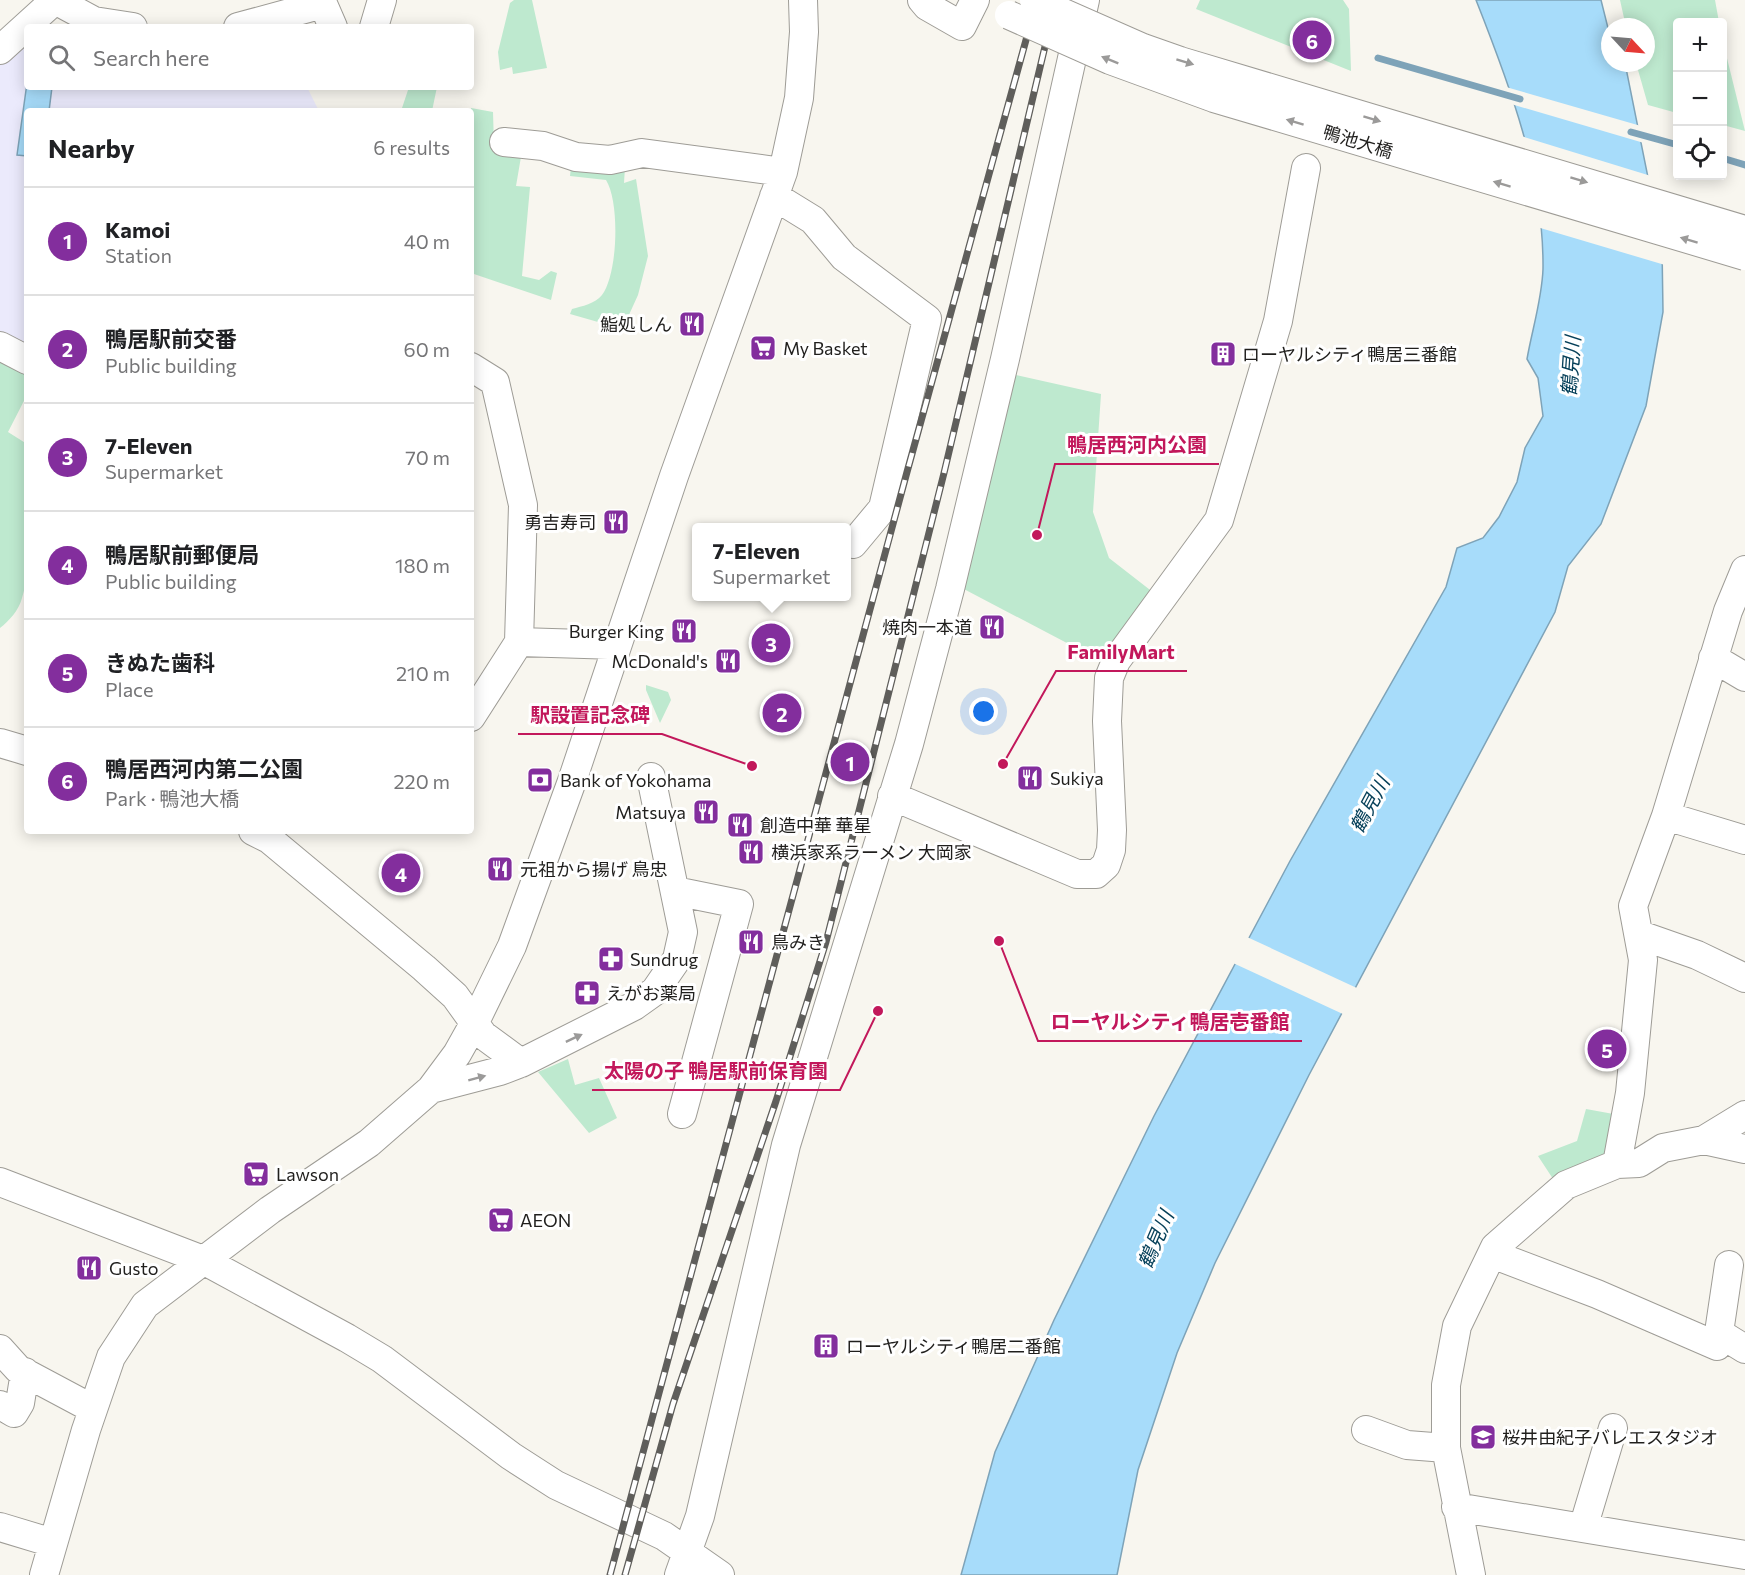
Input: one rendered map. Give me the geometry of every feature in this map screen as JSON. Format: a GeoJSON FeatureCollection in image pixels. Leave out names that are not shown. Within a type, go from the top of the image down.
{"type":"FeatureCollection","features":[{"type":"Feature","properties":{"kind":"street"},"geometry":{"type":"LineString","coordinates":[[29,24],[55,0],[94,21],[114,24]]}},
{"type":"Feature","properties":{"kind":"street"},"geometry":{"type":"LineString","coordinates":[[375,24],[382,0]]}},
{"type":"Feature","properties":{"kind":"street"},"geometry":{"type":"LineString","coordinates":[[44,1575],[93,1409],[111,1357],[145,1305],[270,1210],[369,1143],[431,1089],[457,1054],[512,946],[572,782],[674,476],[778,184],[799,98],[804,32],[803,0]]}},
{"type":"Feature","properties":{"kind":"street"},"geometry":{"type":"LineString","coordinates":[[922,0],[927,6],[962,26],[975,0]]}},
{"type":"Feature","properties":{"kind":"street","name":"鴨池大橋"},"geometry":{"type":"LineString","coordinates":[[981,0],[1110,60],[1214,98],[1745,256]]}},
{"type":"Feature","properties":{"kind":"street","name":"鴨池大橋"},"geometry":{"type":"LineString","coordinates":[[1034,0],[1143,48],[1180,61],[1745,230]]}},
{"type":"Feature","properties":{"kind":"street"},"geometry":{"type":"LineString","coordinates":[[683,1562],[700,1516],[786,1145],[919,705],[999,382],[1085,0]]}},
{"type":"Feature","properties":{"kind":"street"},"geometry":{"type":"LineString","coordinates":[[253,24],[325,10]]}},
{"type":"Feature","properties":{"kind":"street"},"geometry":{"type":"LineString","coordinates":[[0,50],[24,28]]}},
{"type":"Feature","properties":{"kind":"street"},"geometry":{"type":"LineString","coordinates":[[504,142],[543,146],[576,158],[610,160],[642,153],[778,184],[813,220],[844,257],[927,319],[883,508],[853,544]]}},
{"type":"Feature","properties":{"kind":"street"},"geometry":{"type":"LineString","coordinates":[[892,796],[1077,874],[1096,874],[1106,865],[1112,830],[1107,721],[1109,678],[1116,661],[1219,520],[1278,321],[1306,168]]}},
{"type":"Feature","properties":{"kind":"street"},"geometry":{"type":"LineString","coordinates":[[0,346],[24,358]]}},
{"type":"Feature","properties":{"kind":"street"},"geometry":{"type":"LineString","coordinates":[[474,369],[495,382],[523,505],[519,642],[474,712]]}},
{"type":"Feature","properties":{"kind":"street"},"geometry":{"type":"LineString","coordinates":[[1617,1164],[1630,1093],[1643,960],[1633,906],[1666,816],[1713,658],[1736,613],[1745,570]]}},
{"type":"Feature","properties":{"kind":"street"},"geometry":{"type":"LineString","coordinates":[[519,642],[617,645]]}},
{"type":"Feature","properties":{"kind":"street"},"geometry":{"type":"LineString","coordinates":[[1713,658],[1745,677]]}},
{"type":"Feature","properties":{"kind":"street"},"geometry":{"type":"LineString","coordinates":[[0,743],[24,750]]}},
{"type":"Feature","properties":{"kind":"street"},"geometry":{"type":"LineString","coordinates":[[431,1089],[500,1071],[521,1063],[634,1006],[654,991],[677,959],[683,932],[651,777]]}},
{"type":"Feature","properties":{"kind":"street"},"geometry":{"type":"LineString","coordinates":[[1666,816],[1745,840]]}},
{"type":"Feature","properties":{"kind":"street"},"geometry":{"type":"LineString","coordinates":[[269,834],[424,968],[454,996],[483,1035],[521,1063]]}},
{"type":"Feature","properties":{"kind":"street"},"geometry":{"type":"LineString","coordinates":[[675,891],[739,904],[682,1114]]}},
{"type":"Feature","properties":{"kind":"street"},"geometry":{"type":"LineString","coordinates":[[1640,935],[1696,955],[1745,978]]}},
{"type":"Feature","properties":{"kind":"street"},"geometry":{"type":"LineString","coordinates":[[1471,1575],[1446,1448],[1446,1385],[1457,1326],[1496,1247],[1566,1185],[1617,1164],[1639,1163],[1663,1148],[1704,1140],[1745,1115]]}},
{"type":"Feature","properties":{"kind":"street"},"geometry":{"type":"LineString","coordinates":[[1704,1140],[1745,1149]]}},
{"type":"Feature","properties":{"kind":"street"},"geometry":{"type":"LineString","coordinates":[[0,1182],[203,1260],[382,1359],[511,1456],[556,1485],[664,1536],[683,1562],[720,1575]]}},
{"type":"Feature","properties":{"kind":"street"},"geometry":{"type":"LineString","coordinates":[[1492,1254],[1597,1294],[1717,1346],[1729,1265]]}},
{"type":"Feature","properties":{"kind":"street"},"geometry":{"type":"LineString","coordinates":[[1719,1333],[1745,1349]]}},
{"type":"Feature","properties":{"kind":"street"},"geometry":{"type":"LineString","coordinates":[[0,1350],[25,1372],[93,1409]]}},
{"type":"Feature","properties":{"kind":"street"},"geometry":{"type":"LineString","coordinates":[[0,1405],[14,1413],[20,1403],[25,1372]]}},
{"type":"Feature","properties":{"kind":"street"},"geometry":{"type":"LineString","coordinates":[[1583,1528],[1613,1428]]}},
{"type":"Feature","properties":{"kind":"street"},"geometry":{"type":"LineString","coordinates":[[1366,1430],[1407,1445],[1446,1448]]}},
{"type":"Feature","properties":{"kind":"street"},"geometry":{"type":"LineString","coordinates":[[1456,1508],[1745,1555]]}},
{"type":"Feature","properties":{"kind":"street"},"geometry":{"type":"LineString","coordinates":[[0,1527],[53,1543]]}},
{"type":"Feature","properties":{"kind":"shaded area"},"geometry":{"type":"Polygon","coordinates":[[[24,41],[24,90],[308,90],[318,108],[24,108],[24,353],[0,338],[0,62],[24,41]]]}},
{"type":"Feature","properties":{"kind":"green space"},"geometry":{"type":"Polygon","coordinates":[[[514,0],[532,0],[547,68],[513,74],[512,67],[500,70],[498,52],[510,3],[514,0]]]}},
{"type":"Feature","properties":{"kind":"green space"},"geometry":{"type":"Polygon","coordinates":[[[1200,0],[1343,0],[1349,9],[1351,71],[1196,9],[1200,0]]]}},
{"type":"Feature","properties":{"kind":"green space"},"geometry":{"type":"Polygon","coordinates":[[[1620,0],[1715,0],[1718,18],[1673,18],[1673,112],[1648,105],[1639,72],[1655,72],[1655,18],[1624,18],[1620,0]]]}},
{"type":"Feature","properties":{"kind":"green space"},"geometry":{"type":"Polygon","coordinates":[[[1727,58],[1745,131],[1727,126],[1727,58]]]}},
{"type":"Feature","properties":{"kind":"green space"},"geometry":{"type":"Polygon","coordinates":[[[408,90],[436,90],[433,108],[402,108],[408,90]]]}},
{"type":"Feature","properties":{"kind":"green space"},"geometry":{"type":"Polygon","coordinates":[[[474,109],[493,112],[494,146],[522,151],[516,186],[530,187],[522,276],[539,280],[551,271],[557,273],[551,300],[474,274],[474,109]]]}},
{"type":"Feature","properties":{"kind":"green space"},"geometry":{"type":"Polygon","coordinates":[[[571,167],[625,167],[624,183],[636,179],[648,256],[638,295],[628,317],[619,328],[570,314],[572,309],[592,303],[602,295],[611,271],[615,238],[614,204],[606,180],[570,176],[571,167]]]}},
{"type":"Feature","properties":{"kind":"green space"},"geometry":{"type":"Polygon","coordinates":[[[0,359],[24,372],[24,401],[8,432],[24,442],[24,590],[19,607],[0,628],[0,359]]]}},
{"type":"Feature","properties":{"kind":"green space"},"geometry":{"type":"Polygon","coordinates":[[[1011,374],[1101,394],[1093,512],[1109,558],[1154,593],[1103,662],[960,587],[1011,374]]]}},
{"type":"Feature","properties":{"kind":"green space"},"geometry":{"type":"Polygon","coordinates":[[[646,685],[668,692],[671,700],[660,723],[646,690],[646,685]]]}},
{"type":"Feature","properties":{"kind":"green space"},"geometry":{"type":"Polygon","coordinates":[[[568,1059],[575,1085],[599,1078],[617,1118],[589,1133],[538,1072],[568,1059]]]}},
{"type":"Feature","properties":{"kind":"green space"},"geometry":{"type":"Polygon","coordinates":[[[1586,1109],[1619,1115],[1613,1158],[1557,1185],[1538,1156],[1577,1141],[1586,1109]]]}},
{"type":"Feature","properties":{"kind":"water","name":"鶴見川"},"geometry":{"type":"Polygon","coordinates":[[[1476,0],[1601,0],[1606,18],[1601,18],[1601,72],[1627,72],[1662,247],[1663,312],[1646,406],[1601,524],[1568,566],[1555,612],[1309,1075],[1215,1263],[1177,1353],[1138,1470],[1117,1575],[961,1575],[995,1452],[1054,1320],[1154,1116],[1290,861],[1446,587],[1457,548],[1483,538],[1499,517],[1517,482],[1525,448],[1543,416],[1538,378],[1527,359],[1539,303],[1543,269],[1538,199],[1523,132],[1476,0]]]}},
{"type":"Feature","properties":{"kind":"water"},"geometry":{"type":"Polygon","coordinates":[[[26,90],[52,90],[49,108],[24,108],[24,156],[17,155],[26,90]]]}},
{"type":"Feature","properties":{"kind":"pier"},"geometry":{"type":"Polygon","coordinates":[[[1506,87],[1641,126],[1644,143],[1511,104],[1506,87]]]}},
{"type":"Feature","properties":{"kind":"pier"},"geometry":{"type":"Polygon","coordinates":[[[1521,136],[1651,176],[1665,247],[1665,265],[1537,227],[1527,155],[1521,136]]]}},
{"type":"Feature","properties":{"kind":"pier"},"geometry":{"type":"Polygon","coordinates":[[[1247,937],[1359,989],[1345,1015],[1233,963],[1247,937]]]}},
{"type":"Feature","properties":{"kind":"waterway"},"geometry":{"type":"LineString","coordinates":[[1378,58],[1520,99]]}},
{"type":"Feature","properties":{"kind":"waterway"},"geometry":{"type":"LineString","coordinates":[[1631,132],[1673,144]]}},
{"type":"Feature","properties":{"kind":"waterway"},"geometry":{"type":"LineString","coordinates":[[1727,160],[1745,165]]}},
{"type":"Feature","properties":{"kind":"railway"},"geometry":{"type":"LineString","coordinates":[[610,1575],[907,472],[1037,0]]}},
{"type":"Feature","properties":{"kind":"railway"},"geometry":{"type":"LineString","coordinates":[[625,1575],[673,1404],[776,1101],[826,942],[944,473],[1056,0]]}},
{"type":"Feature","properties":{"kind":"place","name":"鴨居西河内第二公園"},"geometry":{"type":"Point","coordinates":[1312,40]}},
{"type":"Feature","properties":{"kind":"place","name":"鮨処しん"},"geometry":{"type":"Point","coordinates":[692,324]}},
{"type":"Feature","properties":{"kind":"place","name":"My Basket"},"geometry":{"type":"Point","coordinates":[763,348]}},
{"type":"Feature","properties":{"kind":"place","name":"ローヤルシティ鴨居三番館"},"geometry":{"type":"Point","coordinates":[1223,354]}},
{"type":"Feature","properties":{"kind":"place","name":"勇吉寿司"},"geometry":{"type":"Point","coordinates":[616,522]}},
{"type":"Feature","properties":{"kind":"place","name":"鴨居西河内公園"},"geometry":{"type":"Point","coordinates":[1037,535]}},
{"type":"Feature","properties":{"kind":"place","name":"焼肉一本道"},"geometry":{"type":"Point","coordinates":[992,627]}},
{"type":"Feature","properties":{"kind":"place","name":"Burger King"},"geometry":{"type":"Point","coordinates":[684,631]}},
{"type":"Feature","properties":{"kind":"place","name":"7-Eleven"},"geometry":{"type":"Point","coordinates":[771,643]}},
{"type":"Feature","properties":{"kind":"place","name":"McDonald's"},"geometry":{"type":"Point","coordinates":[728,661]}},
{"type":"Feature","properties":{"kind":"place","name":"鴨居駅前交番"},"geometry":{"type":"Point","coordinates":[782,713]}},
{"type":"Feature","properties":{"kind":"place","name":"Kamoi"},"geometry":{"type":"Point","coordinates":[850,762]}},
{"type":"Feature","properties":{"kind":"place","name":"FamilyMart"},"geometry":{"type":"Point","coordinates":[1003,764]}},
{"type":"Feature","properties":{"kind":"place","name":"駅設置記念碑"},"geometry":{"type":"Point","coordinates":[752,766]}},
{"type":"Feature","properties":{"kind":"place","name":"Sukiya"},"geometry":{"type":"Point","coordinates":[1030,778]}},
{"type":"Feature","properties":{"kind":"place","name":"Bank of Yokohama"},"geometry":{"type":"Point","coordinates":[540,780]}},
{"type":"Feature","properties":{"kind":"place","name":"Matsuya"},"geometry":{"type":"Point","coordinates":[706,812]}},
{"type":"Feature","properties":{"kind":"place","name":"創造中華 華星"},"geometry":{"type":"Point","coordinates":[740,825]}},
{"type":"Feature","properties":{"kind":"place","name":"横浜家系ラーメン 大岡家"},"geometry":{"type":"Point","coordinates":[751,852]}},
{"type":"Feature","properties":{"kind":"place","name":"元祖から揚げ 鳥忠"},"geometry":{"type":"Point","coordinates":[500,869]}},
{"type":"Feature","properties":{"kind":"place","name":"鴨居駅前郵便局"},"geometry":{"type":"Point","coordinates":[401,873]}},
{"type":"Feature","properties":{"kind":"place","name":"ローヤルシティ鴨居壱番館"},"geometry":{"type":"Point","coordinates":[999,941]}},
{"type":"Feature","properties":{"kind":"place","name":"鳥みき"},"geometry":{"type":"Point","coordinates":[751,942]}},
{"type":"Feature","properties":{"kind":"place","name":"Sundrug"},"geometry":{"type":"Point","coordinates":[611,959]}},
{"type":"Feature","properties":{"kind":"place","name":"えがお薬局"},"geometry":{"type":"Point","coordinates":[587,993]}},
{"type":"Feature","properties":{"kind":"place","name":"太陽の子 鴨居駅前保育園"},"geometry":{"type":"Point","coordinates":[878,1011]}},
{"type":"Feature","properties":{"kind":"place","name":"きぬた歯科"},"geometry":{"type":"Point","coordinates":[1607,1049]}},
{"type":"Feature","properties":{"kind":"place","name":"Lawson"},"geometry":{"type":"Point","coordinates":[256,1174]}},
{"type":"Feature","properties":{"kind":"place","name":"AEON"},"geometry":{"type":"Point","coordinates":[501,1220]}},
{"type":"Feature","properties":{"kind":"place","name":"Gusto"},"geometry":{"type":"Point","coordinates":[89,1268]}},
{"type":"Feature","properties":{"kind":"place","name":"ローヤルシティ鴨居二番館"},"geometry":{"type":"Point","coordinates":[826,1346]}},
{"type":"Feature","properties":{"kind":"place","name":"桜井由紀子バレエスタジオ"},"geometry":{"type":"Point","coordinates":[1483,1437]}}]}
